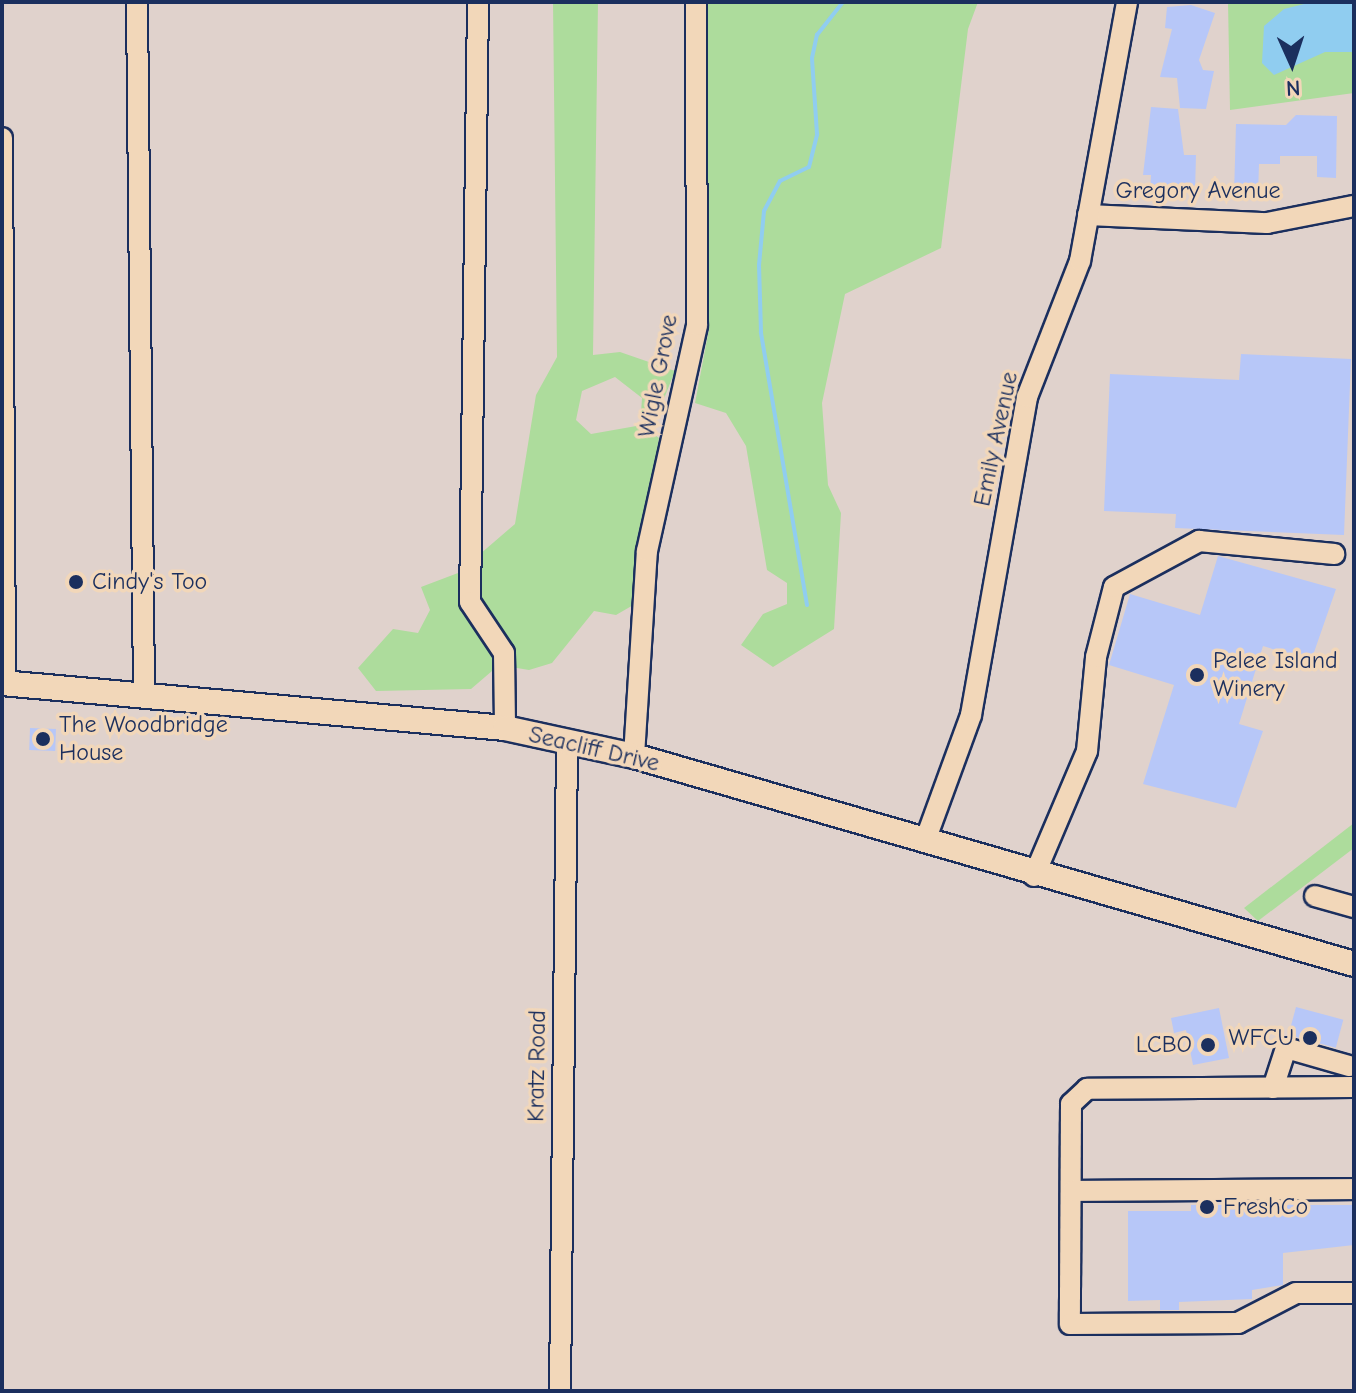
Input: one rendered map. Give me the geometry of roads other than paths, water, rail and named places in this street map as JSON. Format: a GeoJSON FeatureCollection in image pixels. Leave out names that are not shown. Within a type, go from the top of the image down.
{"type":"FeatureCollection","features":[{"type":"Feature","properties":{"kind":"main road","name":"Seacliff Drive"},"geometry":{"type":"LineString","coordinates":[[4,683],[505,728],[634,756],[1034,876],[1354,964]]}},
{"type":"Feature","properties":{"kind":"street"},"geometry":{"type":"LineString","coordinates":[[137,2],[144,694]]}},
{"type":"Feature","properties":{"kind":"street"},"geometry":{"type":"LineString","coordinates":[[478,2],[470,602],[504,653],[505,728]]}},
{"type":"Feature","properties":{"kind":"street","name":"Wigle Grove"},"geometry":{"type":"LineString","coordinates":[[634,756],[647,551],[697,325],[696,2]]}},
{"type":"Feature","properties":{"kind":"street","name":"Emily Avenue"},"geometry":{"type":"LineString","coordinates":[[925,841],[971,715],[1027,397],[1080,261],[1127,2]]}},
{"type":"Feature","properties":{"kind":"street"},"geometry":{"type":"LineString","coordinates":[[2,138],[4,683]]}},
{"type":"Feature","properties":{"kind":"street","name":"Gregory Avenue"},"geometry":{"type":"LineString","coordinates":[[1088,215],[1267,223],[1354,206]]}},
{"type":"Feature","properties":{"kind":"street"},"geometry":{"type":"LineString","coordinates":[[1034,876],[1087,751],[1096,657],[1114,587],[1199,541],[1334,554]]}},
{"type":"Feature","properties":{"kind":"street","name":"Kratz Road"},"geometry":{"type":"LineString","coordinates":[[560,1391],[567,741]]}},
{"type":"Feature","properties":{"kind":"street"},"geometry":{"type":"LineString","coordinates":[[1315,896],[1354,907]]}},
{"type":"Feature","properties":{"kind":"street"},"geometry":{"type":"LineString","coordinates":[[1273,1088],[1286,1048],[1349,1066]]}},
{"type":"Feature","properties":{"kind":"street"},"geometry":{"type":"LineString","coordinates":[[1354,1087],[1087,1089],[1071,1104],[1070,1324],[1238,1323],[1296,1293],[1354,1293]]}},
{"type":"Feature","properties":{"kind":"street"},"geometry":{"type":"LineString","coordinates":[[1073,1191],[1354,1189]]}},
{"type":"Feature","properties":{"kind":"water"},"geometry":{"type":"Polygon","coordinates":[[[1312,2],[1354,2],[1354,52],[1325,52],[1274,75],[1262,63],[1264,26],[1284,9],[1312,2]]]}},
{"type":"Feature","properties":{"kind":"waterway"},"geometry":{"type":"LineString","coordinates":[[807,605],[761,332],[759,265],[764,211],[780,181],[809,167],[817,134],[812,58],[817,35],[843,2]]}},
{"type":"Feature","properties":{"kind":"place","name":"Cindy's Too"},"geometry":{"type":"Point","coordinates":[76,582]}},
{"type":"Feature","properties":{"kind":"place","name":"Pelee Island Winery"},"geometry":{"type":"Point","coordinates":[1197,675]}},
{"type":"Feature","properties":{"kind":"place","name":"The Woodbridge House"},"geometry":{"type":"Point","coordinates":[43,739]}},
{"type":"Feature","properties":{"kind":"place","name":"WFCU"},"geometry":{"type":"Point","coordinates":[1310,1038]}},
{"type":"Feature","properties":{"kind":"place","name":"LCBO"},"geometry":{"type":"Point","coordinates":[1208,1045]}},
{"type":"Feature","properties":{"kind":"place","name":"FreshCo"},"geometry":{"type":"Point","coordinates":[1207,1207]}}]}
